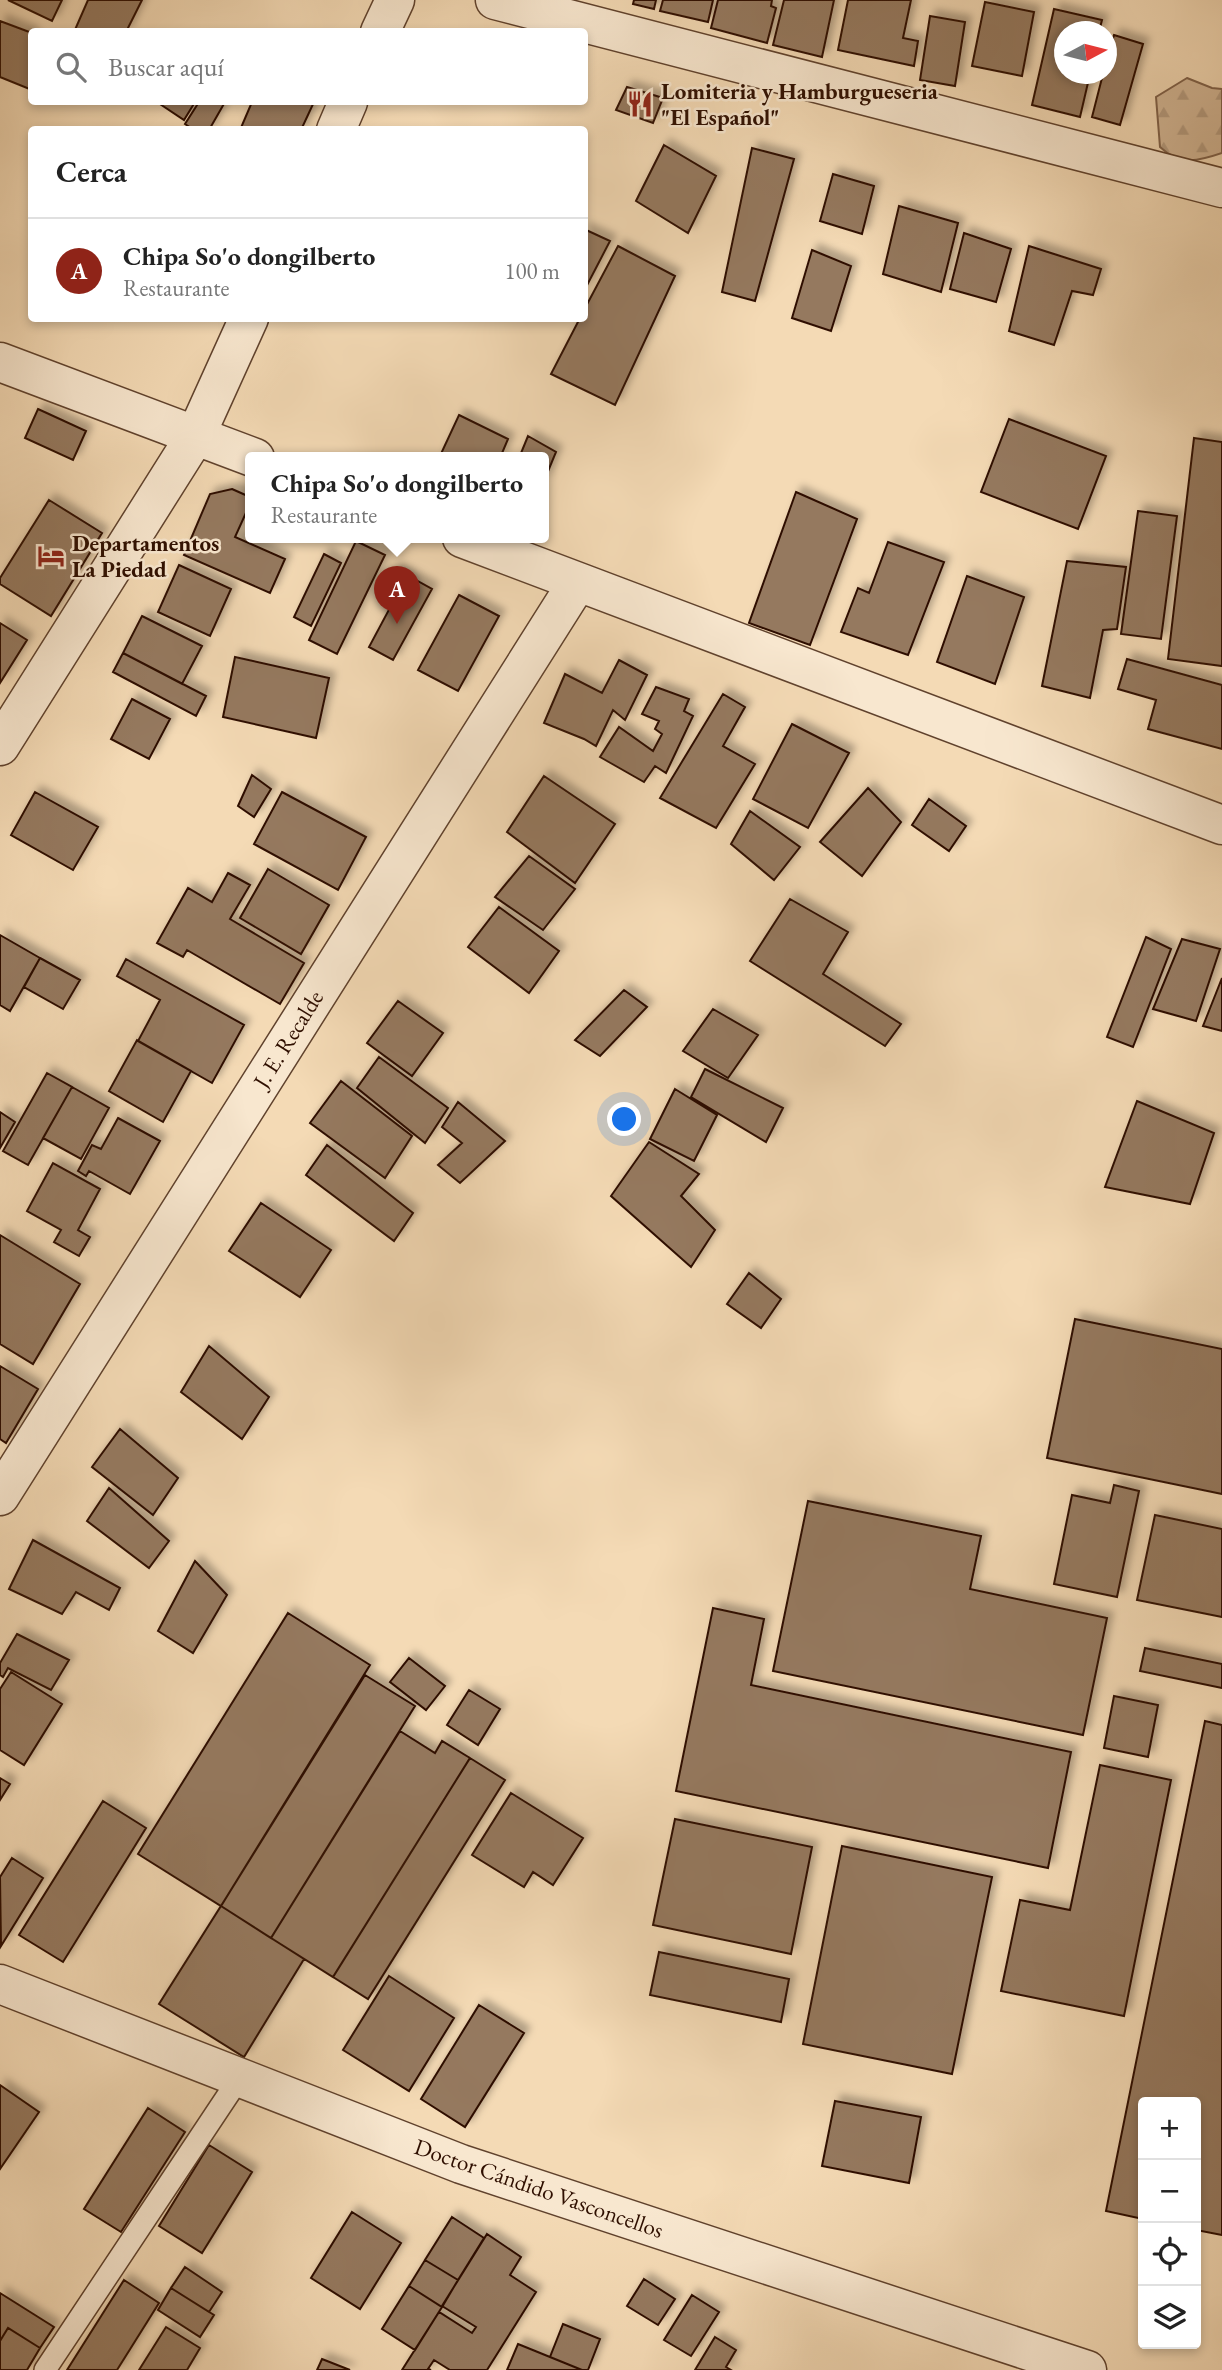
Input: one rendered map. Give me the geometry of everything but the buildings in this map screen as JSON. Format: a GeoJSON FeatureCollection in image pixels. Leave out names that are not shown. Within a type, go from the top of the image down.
{"type":"FeatureCollection","features":[{"type":"Feature","properties":{"kind":"street"},"geometry":{"type":"LineString","coordinates":[[382,28],[395,0]]}},
{"type":"Feature","properties":{"kind":"street"},"geometry":{"type":"LineString","coordinates":[[495,0],[1222,188]]}},
{"type":"Feature","properties":{"kind":"street"},"geometry":{"type":"LineString","coordinates":[[337,126],[347,105]]}},
{"type":"Feature","properties":{"kind":"street"},"geometry":{"type":"LineString","coordinates":[[0,746],[196,435],[247,322]]}},
{"type":"Feature","properties":{"kind":"street"},"geometry":{"type":"LineString","coordinates":[[0,362],[245,454]]}},
{"type":"Feature","properties":{"kind":"street"},"geometry":{"type":"LineString","coordinates":[[475,543],[1222,825]]}},
{"type":"Feature","properties":{"kind":"street","name":"J. E. Recalde"},"geometry":{"type":"LineString","coordinates":[[0,1496],[577,583]]}},
{"type":"Feature","properties":{"kind":"street","name":"Doctor Cándido Vasconcellos"},"geometry":{"type":"LineString","coordinates":[[0,1984],[461,2164],[1087,2370]]}},
{"type":"Feature","properties":{"kind":"lane"},"geometry":{"type":"LineString","coordinates":[[45,2370],[240,2077]]}},
{"type":"Feature","properties":{"kind":"green space"},"geometry":{"type":"Polygon","coordinates":[[[1187,78],[1222,89],[1222,153],[1190,160],[1175,157],[1160,147],[1156,97],[1187,78]]]}},
{"type":"Feature","properties":{"kind":"place","name":"Lomiteria y Hamburgueseria \"El Español\""},"geometry":{"type":"Point","coordinates":[640,104]}},
{"type":"Feature","properties":{"kind":"place","name":"Departamentos La Piedad"},"geometry":{"type":"Point","coordinates":[51,556]}},
{"type":"Feature","properties":{"kind":"place","name":"Chipa So'o dongilberto"},"geometry":{"type":"Point","coordinates":[397,624]}}]}
